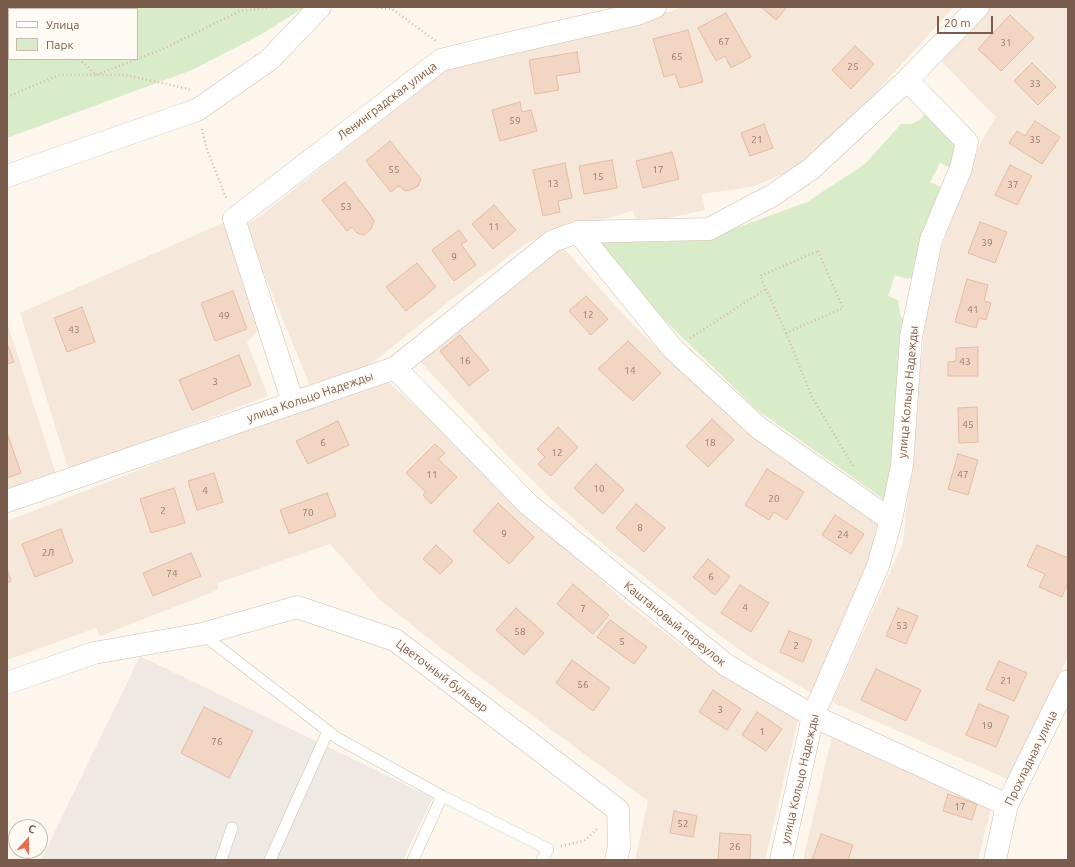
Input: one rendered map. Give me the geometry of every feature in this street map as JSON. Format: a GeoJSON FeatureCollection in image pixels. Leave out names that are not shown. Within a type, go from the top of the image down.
{"type":"FeatureCollection","features":[{"type":"Feature","properties":{"kind":"street"},"geometry":{"type":"LineString","coordinates":[[7,176],[197,110],[268,60],[320,7]]}},
{"type":"Feature","properties":{"kind":"street","name":"Ленинградская улица"},"geometry":{"type":"LineString","coordinates":[[293,403],[234,219],[441,60],[637,14],[655,7]]}},
{"type":"Feature","properties":{"kind":"street","name":"улица Кольцо Надежды"},"geometry":{"type":"LineString","coordinates":[[7,501],[395,368],[552,241],[578,232],[709,228],[773,195],[812,170],[907,80],[978,7]]}},
{"type":"Feature","properties":{"kind":"street","name":"улица Кольцо Надежды"},"geometry":{"type":"LineString","coordinates":[[781,860],[813,716],[878,566],[891,520],[902,465],[913,329],[931,240],[961,168],[967,142],[907,80]]}},
{"type":"Feature","properties":{"kind":"street"},"geometry":{"type":"LineString","coordinates":[[578,232],[673,349],[759,428],[891,520]]}},
{"type":"Feature","properties":{"kind":"street","name":"Каштановый переулок"},"geometry":{"type":"LineString","coordinates":[[395,368],[529,505],[726,665],[813,716],[1007,805]]}},
{"type":"Feature","properties":{"kind":"street","name":"Цветочный бульвар"},"geometry":{"type":"LineString","coordinates":[[7,683],[94,653],[202,634],[297,607],[395,640],[618,810]]}},
{"type":"Feature","properties":{"kind":"street","name":"Прохладная улица"},"geometry":{"type":"LineString","coordinates":[[995,860],[1007,805],[1068,682]]}},
{"type":"Feature","properties":{"kind":"street"},"geometry":{"type":"LineString","coordinates":[[616,860],[619,847],[618,810]]}},
{"type":"Feature","properties":{"kind":"lane"},"geometry":{"type":"LineString","coordinates":[[202,634],[337,738],[442,796],[548,849],[542,860]]}},
{"type":"Feature","properties":{"kind":"lane"},"geometry":{"type":"LineString","coordinates":[[270,860],[328,731]]}},
{"type":"Feature","properties":{"kind":"lane"},"geometry":{"type":"LineString","coordinates":[[413,860],[442,796]]}},
{"type":"Feature","properties":{"kind":"lane"},"geometry":{"type":"LineString","coordinates":[[221,860],[232,828]]}},
{"type":"Feature","properties":{"kind":"path"},"geometry":{"type":"LineString","coordinates":[[138,59],[161,50],[240,11],[275,7]]}},
{"type":"Feature","properties":{"kind":"path"},"geometry":{"type":"LineString","coordinates":[[373,7],[392,9],[458,56]]}},
{"type":"Feature","properties":{"kind":"path"},"geometry":{"type":"LineString","coordinates":[[80,60],[96,75],[134,60]]}},
{"type":"Feature","properties":{"kind":"path"},"geometry":{"type":"LineString","coordinates":[[786,333],[843,308],[818,251],[760,276],[786,333],[812,397],[858,475],[863,500]]}},
{"type":"Feature","properties":{"kind":"path"},"geometry":{"type":"LineString","coordinates":[[673,349],[766,289]]}},
{"type":"Feature","properties":{"kind":"path"},"geometry":{"type":"LineString","coordinates":[[548,849],[584,841],[618,810]]}},
{"type":"Feature","properties":{"kind":"shaded area"},"geometry":{"type":"Polygon","coordinates":[[[680,7],[954,7],[812,162],[752,187],[702,194],[705,210],[640,224],[632,211],[528,242],[452,299],[362,371],[311,388],[244,225],[259,217],[466,53],[673,11],[680,7]]]}},
{"type":"Feature","properties":{"kind":"shaded area"},"geometry":{"type":"Polygon","coordinates":[[[989,7],[1068,7],[1068,656],[1012,781],[832,702],[903,543],[929,282],[980,143],[996,117],[938,58],[989,7]]]}},
{"type":"Feature","properties":{"kind":"shaded area"},"geometry":{"type":"Polygon","coordinates":[[[227,221],[264,324],[247,342],[268,396],[69,471],[20,313],[227,221]]]}},
{"type":"Feature","properties":{"kind":"shaded area"},"geometry":{"type":"Polygon","coordinates":[[[557,241],[633,325],[712,398],[888,529],[813,694],[750,657],[700,621],[600,542],[549,497],[504,452],[414,355],[557,241]]]}},
{"type":"Feature","properties":{"kind":"shaded area"},"geometry":{"type":"Polygon","coordinates":[[[8,325],[56,474],[7,490],[7,326],[8,325]]]}},
{"type":"Feature","properties":{"kind":"shaded area"},"geometry":{"type":"Polygon","coordinates":[[[382,376],[496,480],[626,603],[690,652],[798,720],[765,860],[635,860],[648,801],[442,649],[379,599],[330,544],[218,583],[218,590],[100,636],[96,628],[7,660],[7,521],[382,376]]]}},
{"type":"Feature","properties":{"kind":"shaded area"},"geometry":{"type":"Polygon","coordinates":[[[140,656],[433,798],[403,860],[41,860],[48,859],[48,846],[140,656]]]}},
{"type":"Feature","properties":{"kind":"shaded area"},"geometry":{"type":"Polygon","coordinates":[[[832,736],[993,801],[978,860],[803,860],[832,736]]]}},
{"type":"Feature","properties":{"kind":"green space"},"geometry":{"type":"Polygon","coordinates":[[[7,7],[305,7],[260,35],[192,70],[7,138],[7,7]]]}},
{"type":"Feature","properties":{"kind":"green space"},"geometry":{"type":"Polygon","coordinates":[[[928,110],[958,138],[956,170],[940,163],[930,182],[947,190],[915,276],[907,279],[895,275],[888,296],[898,300],[901,317],[910,325],[889,503],[756,409],[643,299],[598,242],[623,236],[664,242],[712,237],[807,202],[865,164],[901,124],[912,124],[921,119],[928,110]]]}},
{"type":"Feature","properties":{"kind":"building"},"geometry":{"type":"Polygon","coordinates":[[[761,7],[787,7],[776,20],[761,7]]]}},
{"type":"Feature","properties":{"kind":"building"},"geometry":{"type":"Polygon","coordinates":[[[726,13],[751,57],[731,68],[725,56],[716,61],[698,28],[726,13]]]}},
{"type":"Feature","properties":{"kind":"building"},"geometry":{"type":"Polygon","coordinates":[[[1010,15],[1034,38],[1001,71],[978,49],[1010,15]]]}},
{"type":"Feature","properties":{"kind":"building"},"geometry":{"type":"Polygon","coordinates":[[[688,30],[703,82],[680,88],[675,74],[664,77],[653,39],[688,30]]]}},
{"type":"Feature","properties":{"kind":"building"},"geometry":{"type":"Polygon","coordinates":[[[855,46],[874,64],[851,89],[832,70],[855,46]]]}},
{"type":"Feature","properties":{"kind":"building"},"geometry":{"type":"Polygon","coordinates":[[[577,52],[580,72],[556,76],[559,90],[535,94],[529,60],[577,52]]]}},
{"type":"Feature","properties":{"kind":"building"},"geometry":{"type":"Polygon","coordinates":[[[1032,63],[1056,87],[1038,105],[1014,81],[1032,63]]]}},
{"type":"Feature","properties":{"kind":"building"},"geometry":{"type":"Polygon","coordinates":[[[520,102],[522,112],[531,110],[537,131],[500,141],[492,110],[520,102]]]}},
{"type":"Feature","properties":{"kind":"building"},"geometry":{"type":"Polygon","coordinates":[[[1035,121],[1060,137],[1042,164],[1009,143],[1017,131],[1025,136],[1035,121]]]}},
{"type":"Feature","properties":{"kind":"building"},"geometry":{"type":"Polygon","coordinates":[[[764,124],[773,148],[750,156],[741,133],[764,124]]]}},
{"type":"Feature","properties":{"kind":"building"},"geometry":{"type":"Polygon","coordinates":[[[390,141],[421,179],[418,186],[413,189],[406,191],[398,186],[391,192],[366,161],[390,141]]]}},
{"type":"Feature","properties":{"kind":"building"},"geometry":{"type":"Polygon","coordinates":[[[672,152],[679,179],[643,188],[636,161],[672,152]]]}},
{"type":"Feature","properties":{"kind":"building"},"geometry":{"type":"Polygon","coordinates":[[[612,160],[617,188],[584,194],[579,166],[612,160]]]}},
{"type":"Feature","properties":{"kind":"building"},"geometry":{"type":"Polygon","coordinates":[[[565,163],[572,198],[558,201],[560,212],[543,216],[533,170],[565,163]]]}},
{"type":"Feature","properties":{"kind":"building"},"geometry":{"type":"Polygon","coordinates":[[[1010,165],[1032,176],[1017,205],[995,195],[1010,165]]]}},
{"type":"Feature","properties":{"kind":"building"},"geometry":{"type":"Polygon","coordinates":[[[345,182],[374,221],[371,229],[364,235],[357,233],[352,227],[347,231],[322,200],[345,182]]]}},
{"type":"Feature","properties":{"kind":"building"},"geometry":{"type":"Polygon","coordinates":[[[494,205],[516,230],[493,249],[472,224],[494,205]]]}},
{"type":"Feature","properties":{"kind":"building"},"geometry":{"type":"Polygon","coordinates":[[[980,222],[1007,232],[995,263],[968,253],[980,222]]]}},
{"type":"Feature","properties":{"kind":"building"},"geometry":{"type":"Polygon","coordinates":[[[459,230],[467,241],[461,244],[476,265],[454,281],[432,250],[459,230]]]}},
{"type":"Feature","properties":{"kind":"building"},"geometry":{"type":"Polygon","coordinates":[[[417,263],[436,287],[406,311],[386,287],[417,263]]]}},
{"type":"Feature","properties":{"kind":"building"},"geometry":{"type":"Polygon","coordinates":[[[967,279],[988,285],[984,301],[991,303],[986,320],[979,318],[976,328],[955,322],[967,279]]]}},
{"type":"Feature","properties":{"kind":"building"},"geometry":{"type":"Polygon","coordinates":[[[233,291],[247,329],[215,341],[201,303],[233,291]]]}},
{"type":"Feature","properties":{"kind":"building"},"geometry":{"type":"Polygon","coordinates":[[[586,296],[608,319],[591,335],[569,311],[586,296]]]}},
{"type":"Feature","properties":{"kind":"building"},"geometry":{"type":"Polygon","coordinates":[[[82,307],[95,342],[67,352],[54,318],[82,307]]]}},
{"type":"Feature","properties":{"kind":"building"},"geometry":{"type":"Polygon","coordinates":[[[460,335],[489,370],[469,386],[440,351],[460,335]]]}},
{"type":"Feature","properties":{"kind":"building"},"geometry":{"type":"Polygon","coordinates":[[[628,341],[661,373],[633,401],[598,369],[628,341]]]}},
{"type":"Feature","properties":{"kind":"building"},"geometry":{"type":"Polygon","coordinates":[[[7,344],[14,362],[7,364],[7,344]]]}},
{"type":"Feature","properties":{"kind":"building"},"geometry":{"type":"Polygon","coordinates":[[[978,347],[978,376],[948,376],[948,362],[956,361],[956,348],[978,347]]]}},
{"type":"Feature","properties":{"kind":"building"},"geometry":{"type":"Polygon","coordinates":[[[239,355],[251,385],[192,410],[179,380],[239,355]]]}},
{"type":"Feature","properties":{"kind":"building"},"geometry":{"type":"Polygon","coordinates":[[[977,407],[978,442],[959,443],[958,408],[977,407]]]}},
{"type":"Feature","properties":{"kind":"building"},"geometry":{"type":"Polygon","coordinates":[[[712,419],[734,440],[708,467],[686,446],[712,419]]]}},
{"type":"Feature","properties":{"kind":"building"},"geometry":{"type":"Polygon","coordinates":[[[338,421],[349,445],[308,464],[296,441],[338,421]]]}},
{"type":"Feature","properties":{"kind":"building"},"geometry":{"type":"Polygon","coordinates":[[[558,427],[578,447],[551,476],[538,464],[545,457],[537,449],[558,427]]]}},
{"type":"Feature","properties":{"kind":"building"},"geometry":{"type":"Polygon","coordinates":[[[8,436],[21,473],[7,478],[7,437],[8,436]]]}},
{"type":"Feature","properties":{"kind":"building"},"geometry":{"type":"Polygon","coordinates":[[[435,444],[445,453],[438,459],[457,477],[431,504],[423,495],[426,492],[406,473],[435,444]]]}},
{"type":"Feature","properties":{"kind":"building"},"geometry":{"type":"Polygon","coordinates":[[[958,454],[978,460],[968,495],[948,489],[958,454]]]}},
{"type":"Feature","properties":{"kind":"building"},"geometry":{"type":"Polygon","coordinates":[[[596,464],[624,490],[603,514],[574,488],[596,464]]]}},
{"type":"Feature","properties":{"kind":"building"},"geometry":{"type":"Polygon","coordinates":[[[767,469],[804,492],[787,520],[774,512],[769,520],[745,505],[767,469]]]}},
{"type":"Feature","properties":{"kind":"building"},"geometry":{"type":"Polygon","coordinates":[[[214,473],[223,502],[197,510],[188,481],[214,473]]]}},
{"type":"Feature","properties":{"kind":"building"},"geometry":{"type":"Polygon","coordinates":[[[174,488],[185,523],[151,533],[140,499],[174,488]]]}},
{"type":"Feature","properties":{"kind":"building"},"geometry":{"type":"Polygon","coordinates":[[[327,493],[336,516],[289,534],[280,510],[327,493]]]}},
{"type":"Feature","properties":{"kind":"building"},"geometry":{"type":"Polygon","coordinates":[[[498,503],[534,537],[509,564],[473,531],[498,503]]]}},
{"type":"Feature","properties":{"kind":"building"},"geometry":{"type":"Polygon","coordinates":[[[636,504],[665,528],[644,552],[616,528],[636,504]]]}},
{"type":"Feature","properties":{"kind":"building"},"geometry":{"type":"Polygon","coordinates":[[[835,515],[864,534],[851,554],[822,535],[835,515]]]}},
{"type":"Feature","properties":{"kind":"building"},"geometry":{"type":"Polygon","coordinates":[[[61,529],[73,562],[35,577],[22,544],[61,529]]]}},
{"type":"Feature","properties":{"kind":"building"},"geometry":{"type":"Polygon","coordinates":[[[436,545],[453,561],[440,574],[423,559],[436,545]]]}},
{"type":"Feature","properties":{"kind":"building"},"geometry":{"type":"Polygon","coordinates":[[[1037,545],[1068,558],[1068,582],[1062,597],[1039,587],[1045,574],[1027,566],[1037,545]]]}},
{"type":"Feature","properties":{"kind":"building"},"geometry":{"type":"Polygon","coordinates":[[[191,553],[201,576],[153,596],[143,573],[191,553]]]}},
{"type":"Feature","properties":{"kind":"building"},"geometry":{"type":"Polygon","coordinates":[[[708,559],[730,577],[715,595],[693,577],[708,559]]]}},
{"type":"Feature","properties":{"kind":"building"},"geometry":{"type":"Polygon","coordinates":[[[7,569],[11,581],[7,583],[7,569]]]}},
{"type":"Feature","properties":{"kind":"building"},"geometry":{"type":"Polygon","coordinates":[[[573,584],[609,615],[593,634],[557,604],[573,584]]]}},
{"type":"Feature","properties":{"kind":"building"},"geometry":{"type":"Polygon","coordinates":[[[740,585],[769,603],[751,632],[721,613],[740,585]]]}},
{"type":"Feature","properties":{"kind":"building"},"geometry":{"type":"Polygon","coordinates":[[[516,608],[544,633],[524,655],[496,630],[516,608]]]}},
{"type":"Feature","properties":{"kind":"building"},"geometry":{"type":"Polygon","coordinates":[[[898,608],[918,616],[906,644],[886,636],[898,608]]]}},
{"type":"Feature","properties":{"kind":"building"},"geometry":{"type":"Polygon","coordinates":[[[610,620],[647,647],[634,664],[597,637],[610,620]]]}},
{"type":"Feature","properties":{"kind":"building"},"geometry":{"type":"Polygon","coordinates":[[[789,631],[812,640],[803,662],[780,652],[789,631]]]}},
{"type":"Feature","properties":{"kind":"building"},"geometry":{"type":"Polygon","coordinates":[[[572,660],[610,688],[593,711],[556,683],[572,660]]]}},
{"type":"Feature","properties":{"kind":"building"},"geometry":{"type":"Polygon","coordinates":[[[999,661],[1027,673],[1014,701],[986,689],[999,661]]]}},
{"type":"Feature","properties":{"kind":"building"},"geometry":{"type":"Polygon","coordinates":[[[876,669],[921,690],[906,721],[861,700],[876,669]]]}},
{"type":"Feature","properties":{"kind":"building"},"geometry":{"type":"Polygon","coordinates":[[[713,690],[741,709],[727,730],[699,712],[713,690]]]}},
{"type":"Feature","properties":{"kind":"building"},"geometry":{"type":"Polygon","coordinates":[[[979,704],[1009,716],[996,747],[966,735],[979,704]]]}},
{"type":"Feature","properties":{"kind":"building"},"geometry":{"type":"Polygon","coordinates":[[[204,707],[253,731],[229,778],[181,753],[204,707]]]}},
{"type":"Feature","properties":{"kind":"building"},"geometry":{"type":"Polygon","coordinates":[[[757,712],[782,729],[766,751],[742,735],[757,712]]]}},
{"type":"Feature","properties":{"kind":"building"},"geometry":{"type":"Polygon","coordinates":[[[948,794],[977,804],[972,820],[943,811],[948,794]]]}},
{"type":"Feature","properties":{"kind":"building"},"geometry":{"type":"Polygon","coordinates":[[[674,811],[697,816],[693,837],[670,833],[674,811]]]}},
{"type":"Feature","properties":{"kind":"building"},"geometry":{"type":"Polygon","coordinates":[[[720,833],[751,835],[750,860],[718,860],[720,833]]]}},
{"type":"Feature","properties":{"kind":"building"},"geometry":{"type":"Polygon","coordinates":[[[821,834],[853,845],[848,860],[812,860],[821,834]]]}}]}
